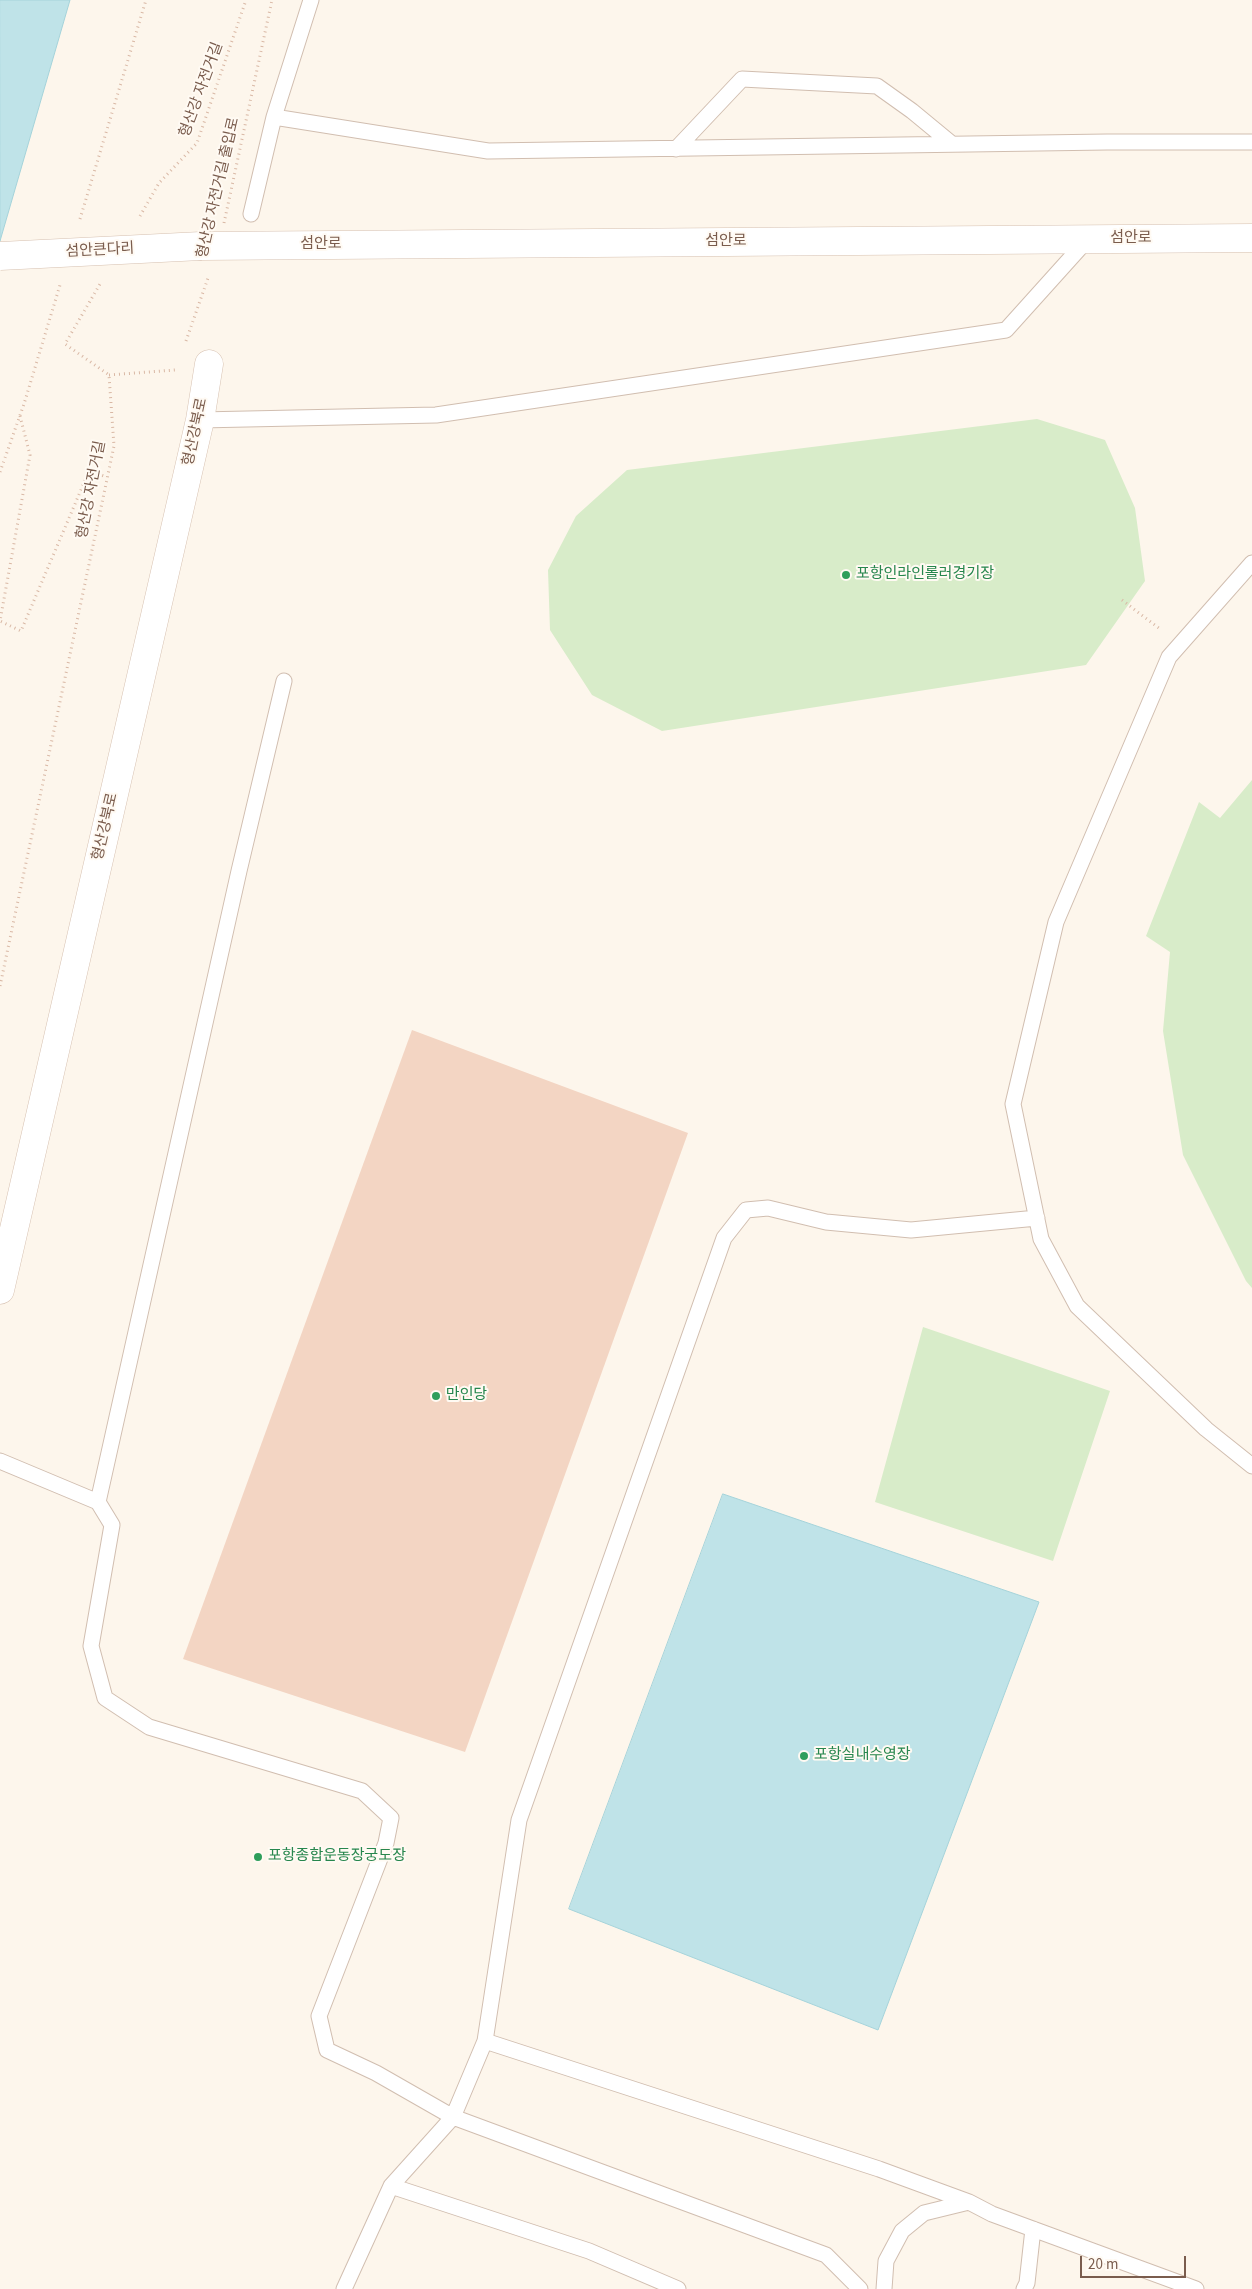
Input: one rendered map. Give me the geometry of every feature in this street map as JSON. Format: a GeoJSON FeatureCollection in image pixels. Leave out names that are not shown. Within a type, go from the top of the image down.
{"type":"FeatureCollection","features":[{"type":"Feature","properties":{"kind":"main road","name":"섬안로"},"geometry":{"type":"LineString","coordinates":[[211,249],[1252,238]]}},
{"type":"Feature","properties":{"kind":"main road","name":"섬안큰다리"},"geometry":{"type":"LineString","coordinates":[[0,256],[211,249]]}},
{"type":"Feature","properties":{"kind":"main road","name":"형산강북로"},"geometry":{"type":"LineString","coordinates":[[0,1290],[200,420],[209,364]]}},
{"type":"Feature","properties":{"kind":"lane"},"geometry":{"type":"LineString","coordinates":[[250,214],[274,117],[311,0]]}},
{"type":"Feature","properties":{"kind":"lane"},"geometry":{"type":"LineString","coordinates":[[676,149],[742,79],[877,86],[912,111],[952,144]]}},
{"type":"Feature","properties":{"kind":"lane"},"geometry":{"type":"LineString","coordinates":[[274,117],[488,152],[952,144],[1252,142]]}},
{"type":"Feature","properties":{"kind":"lane"},"geometry":{"type":"LineString","coordinates":[[200,420],[436,415],[1006,330],[1087,240]]}},
{"type":"Feature","properties":{"kind":"lane"},"geometry":{"type":"LineString","coordinates":[[1252,563],[1169,657],[1056,922],[1013,1104],[1042,1239],[1077,1306],[1206,1429],[1252,1466]]}},
{"type":"Feature","properties":{"kind":"lane"},"geometry":{"type":"LineString","coordinates":[[98,1502],[239,871],[284,681]]}},
{"type":"Feature","properties":{"kind":"lane"},"geometry":{"type":"LineString","coordinates":[[344,2289],[391,2186],[453,2117],[484,2041],[519,1820],[724,1238],[746,1210],[768,1208],[826,1222],[911,1230],[1037,1218]]}},
{"type":"Feature","properties":{"kind":"lane"},"geometry":{"type":"LineString","coordinates":[[0,1462],[98,1502],[112,1525],[91,1646],[105,1698],[149,1727],[362,1791],[391,1818],[386,1843],[319,2016],[327,2050],[376,2073],[453,2117],[826,2255],[860,2289]]}},
{"type":"Feature","properties":{"kind":"lane"},"geometry":{"type":"LineString","coordinates":[[484,2041],[879,2169],[970,2202],[992,2214],[1196,2289]]}},
{"type":"Feature","properties":{"kind":"lane"},"geometry":{"type":"LineString","coordinates":[[391,2186],[589,2251],[678,2289]]}},
{"type":"Feature","properties":{"kind":"lane"},"geometry":{"type":"LineString","coordinates":[[884,2289],[886,2261],[902,2231],[924,2214],[970,2202]]}},
{"type":"Feature","properties":{"kind":"lane"},"geometry":{"type":"LineString","coordinates":[[1024,2289],[1027,2284],[1033,2229]]}},
{"type":"Feature","properties":{"kind":"path","name":"형산강 자전거길"},"geometry":{"type":"LineString","coordinates":[[139,217],[159,184],[197,143],[246,0]]}},
{"type":"Feature","properties":{"kind":"path","name":"형산강 자전거길 출입로"},"geometry":{"type":"LineString","coordinates":[[185,344],[211,249],[272,0]]}},
{"type":"Feature","properties":{"kind":"path"},"geometry":{"type":"LineString","coordinates":[[104,276],[65,344],[109,375],[175,371],[178,362]]}},
{"type":"Feature","properties":{"kind":"path","name":"형산강 자전거길"},"geometry":{"type":"LineString","coordinates":[[0,986],[114,446],[109,375]]}},
{"type":"Feature","properties":{"kind":"path"},"geometry":{"type":"LineString","coordinates":[[20,416],[30,455],[0,621],[21,631],[89,471],[107,477]]}},
{"type":"Feature","properties":{"kind":"path"},"geometry":{"type":"LineString","coordinates":[[1122,600],[1180,644]]}},
{"type":"Feature","properties":{"kind":"green space","name":"포항인라인롤러경기장"},"geometry":{"type":"Polygon","coordinates":[[[1037,419],[1105,440],[1135,508],[1145,581],[1086,665],[662,731],[592,695],[550,630],[548,570],[576,516],[627,470],[1037,419]]]}},
{"type":"Feature","properties":{"kind":"green space"},"geometry":{"type":"Polygon","coordinates":[[[1252,780],[1252,1288],[1246,1281],[1183,1155],[1163,1031],[1170,952],[1146,936],[1199,802],[1220,818],[1252,780]]]}},
{"type":"Feature","properties":{"kind":"green space"},"geometry":{"type":"Polygon","coordinates":[[[923,1327],[1110,1391],[1053,1561],[875,1502],[923,1327]]]}},
{"type":"Feature","properties":{"kind":"water"},"geometry":{"type":"Polygon","coordinates":[[[0,0],[70,0],[0,241],[0,0]]]}},
{"type":"Feature","properties":{"kind":"water","name":"포항실내수영장"},"geometry":{"type":"Polygon","coordinates":[[[723,1494],[1039,1602],[878,2030],[569,1909],[723,1494]]]}},
{"type":"Feature","properties":{"kind":"building","name":"만인당"},"geometry":{"type":"Polygon","coordinates":[[[412,1030],[688,1133],[465,1752],[183,1659],[412,1030]]]}},
{"type":"Feature","properties":{"kind":"place","name":"포항인라인롤러경기장"},"geometry":{"type":"Point","coordinates":[846,575]}},
{"type":"Feature","properties":{"kind":"place","name":"만인당"},"geometry":{"type":"Point","coordinates":[436,1396]}},
{"type":"Feature","properties":{"kind":"place","name":"포항실내수영장"},"geometry":{"type":"Point","coordinates":[804,1756]}},
{"type":"Feature","properties":{"kind":"place","name":"포항종합운동장궁도장"},"geometry":{"type":"Point","coordinates":[258,1857]}}]}
